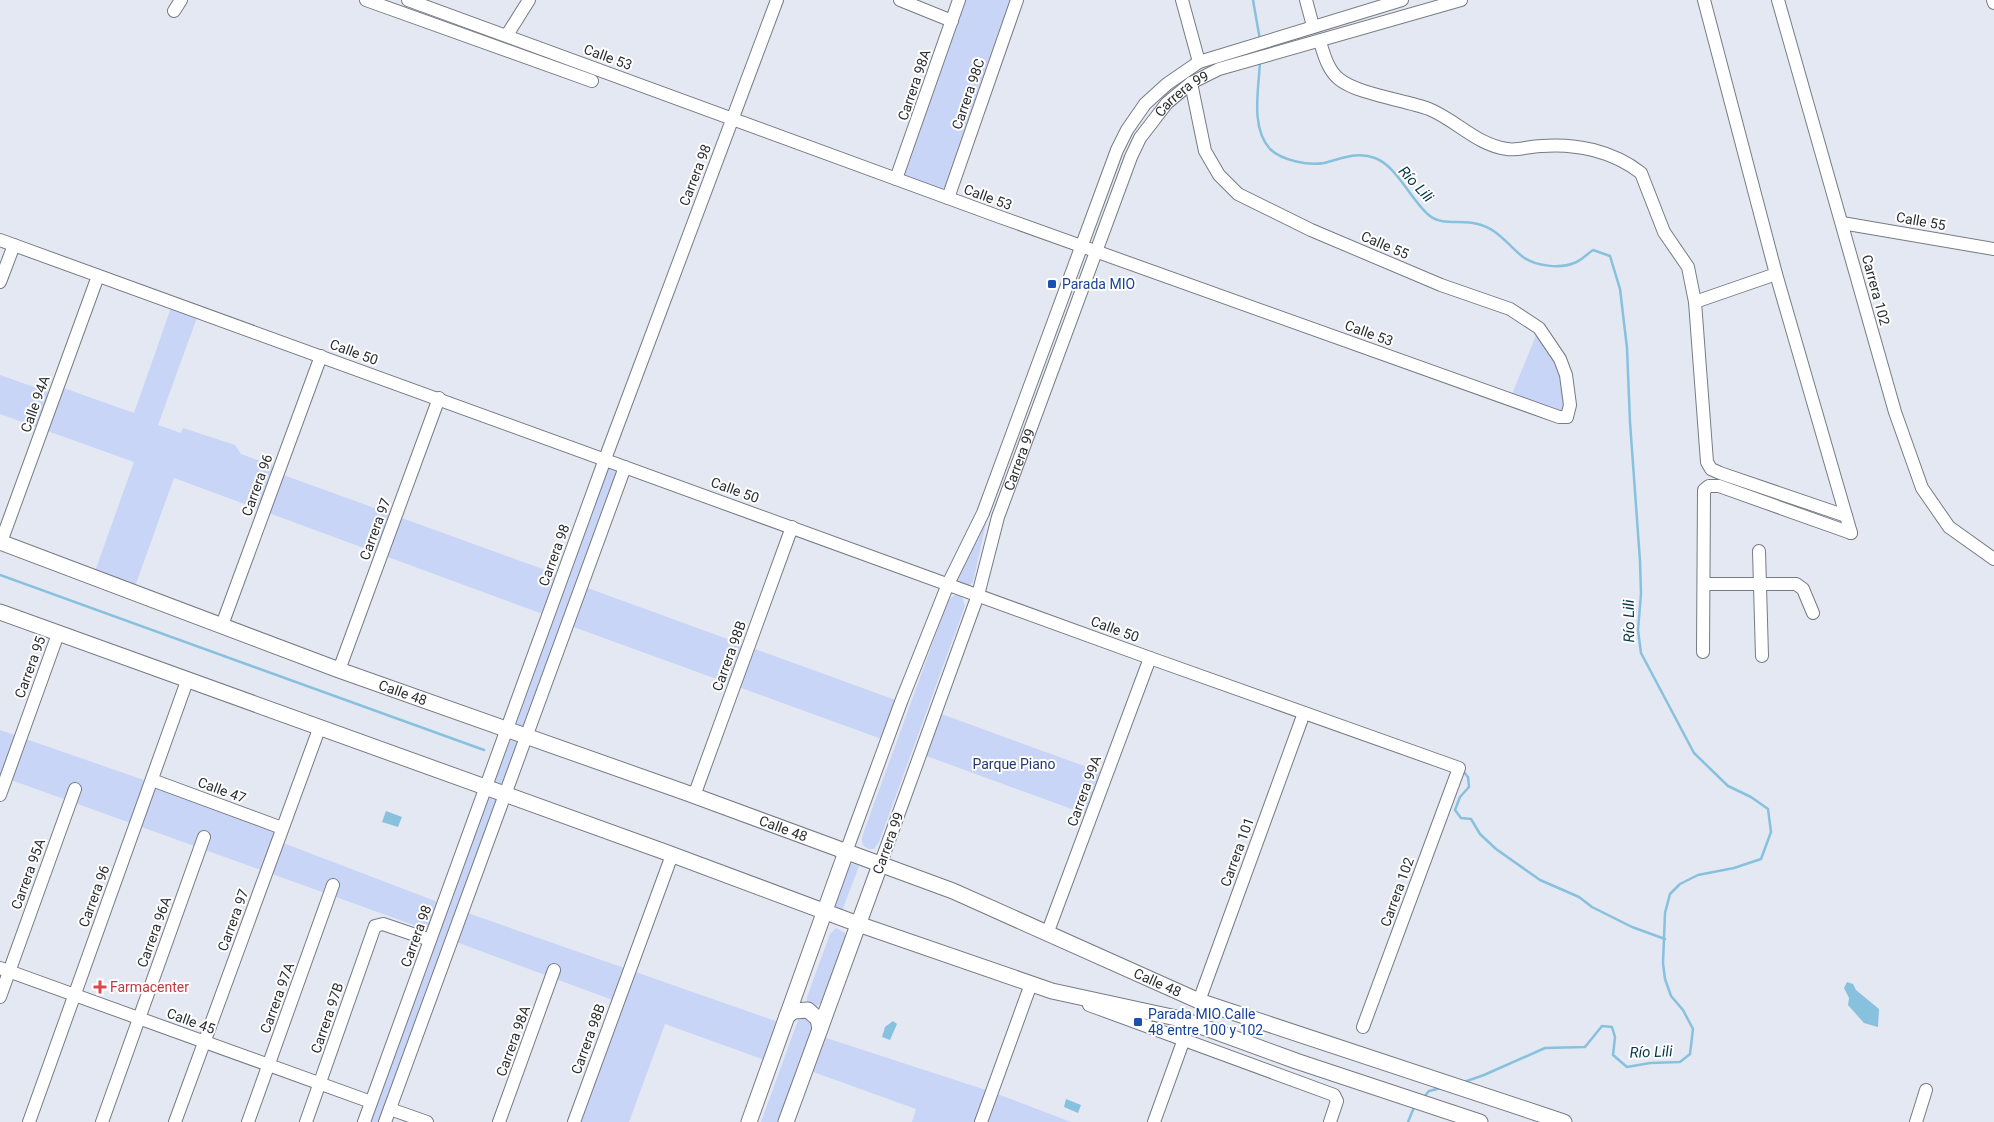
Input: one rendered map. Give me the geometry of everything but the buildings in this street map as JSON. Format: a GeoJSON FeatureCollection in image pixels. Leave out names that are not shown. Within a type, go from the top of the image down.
{"type":"FeatureCollection","features":[{"type":"Feature","properties":{"kind":"main road","name":"Calle 48"},"geometry":{"type":"LineString","coordinates":[[0,542],[339,670],[694,796],[953,891],[1199,1001],[1561,1121]]}},
{"type":"Feature","properties":{"kind":"main road","name":"Calle 48"},"geometry":{"type":"LineString","coordinates":[[0,612],[187,681],[672,854],[858,924],[1031,984],[1052,991],[1181,1019],[1296,1061],[1480,1122]]}},
{"type":"Feature","properties":{"kind":"main road","name":"Carrera 99"},"geometry":{"type":"LineString","coordinates":[[749,1122],[846,852]]}},
{"type":"Feature","properties":{"kind":"main road","name":"Carrera 99"},"geometry":{"type":"LineString","coordinates":[[786,1122],[880,865]]}},
{"type":"Feature","properties":{"kind":"main road"},"geometry":{"type":"LineString","coordinates":[[787,1016],[794,1011],[808,1010],[818,1019],[820,1028]]}},
{"type":"Feature","properties":{"kind":"street"},"geometry":{"type":"LineString","coordinates":[[174,11],[181,0]]}},
{"type":"Feature","properties":{"kind":"street","name":"Calle 53"},"geometry":{"type":"LineString","coordinates":[[366,0],[592,81]]}},
{"type":"Feature","properties":{"kind":"street","name":"Calle 53"},"geometry":{"type":"LineString","coordinates":[[408,0],[948,198],[1559,417]]}},
{"type":"Feature","properties":{"kind":"street"},"geometry":{"type":"LineString","coordinates":[[507,35],[529,0]]}},
{"type":"Feature","properties":{"kind":"street","name":"Carrera 98"},"geometry":{"type":"LineString","coordinates":[[364,1122],[605,459],[777,0]]}},
{"type":"Feature","properties":{"kind":"street"},"geometry":{"type":"LineString","coordinates":[[900,0],[952,21]]}},
{"type":"Feature","properties":{"kind":"street","name":"Carrera 98A"},"geometry":{"type":"LineString","coordinates":[[896,179],[959,0]]}},
{"type":"Feature","properties":{"kind":"street","name":"Carrera 98C"},"geometry":{"type":"LineString","coordinates":[[948,198],[1017,0]]}},
{"type":"Feature","properties":{"kind":"street"},"geometry":{"type":"LineString","coordinates":[[1182,0],[1198,62]]}},
{"type":"Feature","properties":{"kind":"street"},"geometry":{"type":"LineString","coordinates":[[1306,0],[1313,26]]}},
{"type":"Feature","properties":{"kind":"street","name":"Carrera 99"},"geometry":{"type":"LineString","coordinates":[[846,852],[901,702],[948,584],[983,514],[1117,150],[1127,130],[1153,96],[1198,62],[1402,0]]}},
{"type":"Feature","properties":{"kind":"street","name":"Carrera 99"},"geometry":{"type":"LineString","coordinates":[[880,865],[978,595],[998,517],[1114,199],[1140,138],[1166,103],[1191,84],[1219,69],[1278,54],[1461,0]]}},
{"type":"Feature","properties":{"kind":"street"},"geometry":{"type":"LineString","coordinates":[[1703,652],[1704,490],[1709,486],[1718,486],[1851,533],[1776,274],[1704,0]]}},
{"type":"Feature","properties":{"kind":"street","name":"Carrera 102"},"geometry":{"type":"LineString","coordinates":[[1778,0],[1895,412],[1922,488],[1949,527],[1994,559]]}},
{"type":"Feature","properties":{"kind":"street"},"geometry":{"type":"LineString","coordinates":[[1320,42],[1325,59],[1340,80],[1361,89],[1429,109],[1451,119],[1476,138],[1496,147],[1509,150],[1541,146],[1574,147],[1616,157],[1634,167],[1641,174],[1664,232],[1688,267],[1695,302],[1707,462],[1711,469],[1846,516]]}},
{"type":"Feature","properties":{"kind":"street","name":"Calle 55"},"geometry":{"type":"LineString","coordinates":[[1191,84],[1205,151],[1219,175],[1238,194],[1311,230],[1441,285],[1510,309],[1539,328],[1560,359],[1566,375],[1570,405],[1569,414],[1567,417],[1559,417]]}},
{"type":"Feature","properties":{"kind":"street","name":"Calle 55"},"geometry":{"type":"LineString","coordinates":[[1842,223],[1994,249]]}},
{"type":"Feature","properties":{"kind":"street","name":"Calle 50"},"geometry":{"type":"LineString","coordinates":[[0,240],[1150,658],[1459,768]]}},
{"type":"Feature","properties":{"kind":"street"},"geometry":{"type":"LineString","coordinates":[[0,282],[14,246]]}},
{"type":"Feature","properties":{"kind":"street"},"geometry":{"type":"LineString","coordinates":[[1695,302],[1776,274]]}},
{"type":"Feature","properties":{"kind":"street","name":"Calle 94A"},"geometry":{"type":"LineString","coordinates":[[0,542],[98,276]]}},
{"type":"Feature","properties":{"kind":"street","name":"Carrera 96"},"geometry":{"type":"LineString","coordinates":[[222,625],[321,356]]}},
{"type":"Feature","properties":{"kind":"street","name":"Carrera 97"},"geometry":{"type":"LineString","coordinates":[[339,670],[439,398]]}},
{"type":"Feature","properties":{"kind":"street"},"geometry":{"type":"LineString","coordinates":[[385,1122],[625,467]]}},
{"type":"Feature","properties":{"kind":"street","name":"Carrera 98B"},"geometry":{"type":"LineString","coordinates":[[694,796],[792,527]]}},
{"type":"Feature","properties":{"kind":"street"},"geometry":{"type":"LineString","coordinates":[[1759,551],[1762,656]]}},
{"type":"Feature","properties":{"kind":"street"},"geometry":{"type":"LineString","coordinates":[[1704,584],[1796,584],[1804,589],[1813,613]]}},
{"type":"Feature","properties":{"kind":"street","name":"Carrera 95"},"geometry":{"type":"LineString","coordinates":[[0,795],[58,634]]}},
{"type":"Feature","properties":{"kind":"street","name":"Carrera 99A"},"geometry":{"type":"LineString","coordinates":[[1047,934],[1150,658]]}},
{"type":"Feature","properties":{"kind":"street","name":"Carrera 96"},"geometry":{"type":"LineString","coordinates":[[29,1122],[187,681]]}},
{"type":"Feature","properties":{"kind":"street","name":"Carrera 101"},"geometry":{"type":"LineString","coordinates":[[1199,1001],[1304,713]]}},
{"type":"Feature","properties":{"kind":"street","name":"Carrera 97"},"geometry":{"type":"LineString","coordinates":[[175,1122],[319,728]]}},
{"type":"Feature","properties":{"kind":"street","name":"Carrera 102"},"geometry":{"type":"LineString","coordinates":[[1363,1027],[1459,768]]}},
{"type":"Feature","properties":{"kind":"street","name":"Calle 47"},"geometry":{"type":"LineString","coordinates":[[152,780],[282,828]]}},
{"type":"Feature","properties":{"kind":"street","name":"Carrera 95A"},"geometry":{"type":"LineString","coordinates":[[0,997],[5,970],[74,789]]}},
{"type":"Feature","properties":{"kind":"street","name":"Carrera 96A"},"geometry":{"type":"LineString","coordinates":[[102,1122],[204,837]]}},
{"type":"Feature","properties":{"kind":"street","name":"Carrera 98B"},"geometry":{"type":"LineString","coordinates":[[574,1122],[672,854]]}},
{"type":"Feature","properties":{"kind":"street","name":"Carrera 97A"},"geometry":{"type":"LineString","coordinates":[[248,1122],[333,884]]}},
{"type":"Feature","properties":{"kind":"street","name":"Carrera 97B"},"geometry":{"type":"LineString","coordinates":[[306,1122],[375,926],[378,924],[430,940]]}},
{"type":"Feature","properties":{"kind":"street","name":"Calle 45"},"geometry":{"type":"LineString","coordinates":[[5,970],[371,1102]]}},
{"type":"Feature","properties":{"kind":"street","name":"Carrera 98A"},"geometry":{"type":"LineString","coordinates":[[499,1122],[554,970]]}},
{"type":"Feature","properties":{"kind":"street"},"geometry":{"type":"LineString","coordinates":[[981,1122],[1031,984]]}},
{"type":"Feature","properties":{"kind":"street","name":"Calle 48"},"geometry":{"type":"LineString","coordinates":[[1052,991],[1336,1097],[1330,1122]]}},
{"type":"Feature","properties":{"kind":"street"},"geometry":{"type":"LineString","coordinates":[[1154,1122],[1184,1039]]}},
{"type":"Feature","properties":{"kind":"street"},"geometry":{"type":"LineString","coordinates":[[1916,1122],[1926,1090]]}},
{"type":"Feature","properties":{"kind":"street"},"geometry":{"type":"LineString","coordinates":[[390,1109],[427,1122]]}},
{"type":"Feature","properties":{"kind":"green space"},"geometry":{"type":"Polygon","coordinates":[[[959,0],[1017,0],[948,198],[896,179],[959,0]]]}},
{"type":"Feature","properties":{"kind":"green space"},"geometry":{"type":"Polygon","coordinates":[[[173,302],[199,312],[158,425],[181,433],[183,428],[235,445],[241,454],[271,465],[278,473],[562,576],[605,459],[625,467],[582,586],[901,702],[887,741],[568,625],[462,911],[784,1024],[770,1062],[665,1024],[629,1122],[574,1122],[618,1002],[451,940],[385,1122],[364,1122],[433,932],[0,776],[0,730],[282,828],[278,841],[443,904],[548,616],[174,478],[133,592],[93,577],[134,462],[0,414],[0,375],[54,394],[58,386],[134,413],[173,302]]]}},
{"type":"Feature","properties":{"kind":"green space"},"geometry":{"type":"Polygon","coordinates":[[[1539,328],[1560,359],[1569,414],[1510,399],[1539,328]]]}},
{"type":"Feature","properties":{"kind":"green space"},"geometry":{"type":"Polygon","coordinates":[[[987,519],[973,582],[968,587],[958,582],[958,578],[987,519]]]}},
{"type":"Feature","properties":{"kind":"green space"},"geometry":{"type":"Polygon","coordinates":[[[957,595],[962,597],[965,606],[879,842],[874,849],[865,847],[862,838],[863,834],[948,601],[957,595]]]}},
{"type":"Feature","properties":{"kind":"green space","name":"Parque Piano"},"geometry":{"type":"Polygon","coordinates":[[[936,712],[1106,774],[1091,816],[921,754],[936,712]]]}},
{"type":"Feature","properties":{"kind":"green space"},"geometry":{"type":"Polygon","coordinates":[[[850,863],[859,866],[842,911],[834,908],[850,863]]]}},
{"type":"Feature","properties":{"kind":"green space"},"geometry":{"type":"Polygon","coordinates":[[[836,928],[845,933],[845,940],[822,1002],[814,1008],[807,1003],[807,997],[830,934],[836,928]]]}},
{"type":"Feature","properties":{"kind":"green space"},"geometry":{"type":"Polygon","coordinates":[[[805,1015],[813,1025],[778,1122],[761,1122],[798,1020],[805,1015]]]}},
{"type":"Feature","properties":{"kind":"green space"},"geometry":{"type":"Polygon","coordinates":[[[817,1035],[992,1092],[1071,1122],[912,1122],[916,1109],[805,1069],[817,1035]]]}},
{"type":"Feature","properties":{"kind":"shaded area"},"geometry":{"type":"Polygon","coordinates":[[[386,811],[402,817],[398,827],[382,822],[386,811]]]}},
{"type":"Feature","properties":{"kind":"shaded area"},"geometry":{"type":"Polygon","coordinates":[[[1847,982],[1853,984],[1856,990],[1879,1009],[1878,1027],[1864,1023],[1848,1005],[1849,998],[1844,988],[1847,982]]]}},
{"type":"Feature","properties":{"kind":"shaded area"},"geometry":{"type":"Polygon","coordinates":[[[893,1021],[897,1024],[890,1040],[882,1037],[885,1027],[893,1021]]]}},
{"type":"Feature","properties":{"kind":"shaded area"},"geometry":{"type":"Polygon","coordinates":[[[1066,1099],[1081,1105],[1078,1113],[1064,1107],[1066,1099]]]}},
{"type":"Feature","properties":{"kind":"waterway","name":"Río Lili"},"geometry":{"type":"LineString","coordinates":[[1253,0],[1260,40]]}},
{"type":"Feature","properties":{"kind":"waterway","name":"Río Lili"},"geometry":{"type":"LineString","coordinates":[[1260,61],[1257,95],[1258,119],[1264,140],[1275,153],[1288,159],[1310,164],[1324,163],[1355,155],[1375,158],[1390,168],[1423,210],[1430,216],[1441,221],[1472,223],[1485,226],[1497,233],[1523,257],[1534,263],[1555,266],[1568,265],[1579,261],[1593,250],[1610,256],[1620,289],[1627,348],[1630,422],[1640,561],[1641,594],[1638,630],[1641,653],[1694,753],[1728,786],[1751,797],[1768,809],[1771,832],[1761,859],[1734,868],[1698,875],[1680,884],[1670,894],[1665,913],[1663,963],[1665,979],[1671,996],[1683,1010],[1693,1029],[1690,1054],[1680,1062],[1650,1063],[1627,1067],[1613,1055],[1615,1037],[1612,1027],[1602,1026],[1585,1047],[1545,1048],[1464,1082]]}},
{"type":"Feature","properties":{"kind":"waterway"},"geometry":{"type":"LineString","coordinates":[[0,575],[484,750]]}},
{"type":"Feature","properties":{"kind":"waterway"},"geometry":{"type":"LineString","coordinates":[[1463,771],[1468,777],[1469,787],[1460,797],[1455,810],[1461,818],[1471,819],[1480,834],[1496,849],[1540,880],[1579,897],[1592,907],[1632,927],[1665,939]]}},
{"type":"Feature","properties":{"kind":"waterway","name":"Río Lili"},"geometry":{"type":"LineString","coordinates":[[1423,1098],[1429,1091],[1441,1088]]}},
{"type":"Feature","properties":{"kind":"waterway","name":"Río Lili"},"geometry":{"type":"LineString","coordinates":[[1408,1122],[1415,1105]]}},
{"type":"Feature","properties":{"kind":"place","name":"Parada MIO"},"geometry":{"type":"Point","coordinates":[1052,284]}},
{"type":"Feature","properties":{"kind":"place","name":"Farmacenter"},"geometry":{"type":"Point","coordinates":[100,987]}},
{"type":"Feature","properties":{"kind":"place","name":"Parada MIO Calle 48 entre 100 y 102"},"geometry":{"type":"Point","coordinates":[1138,1022]}}]}
